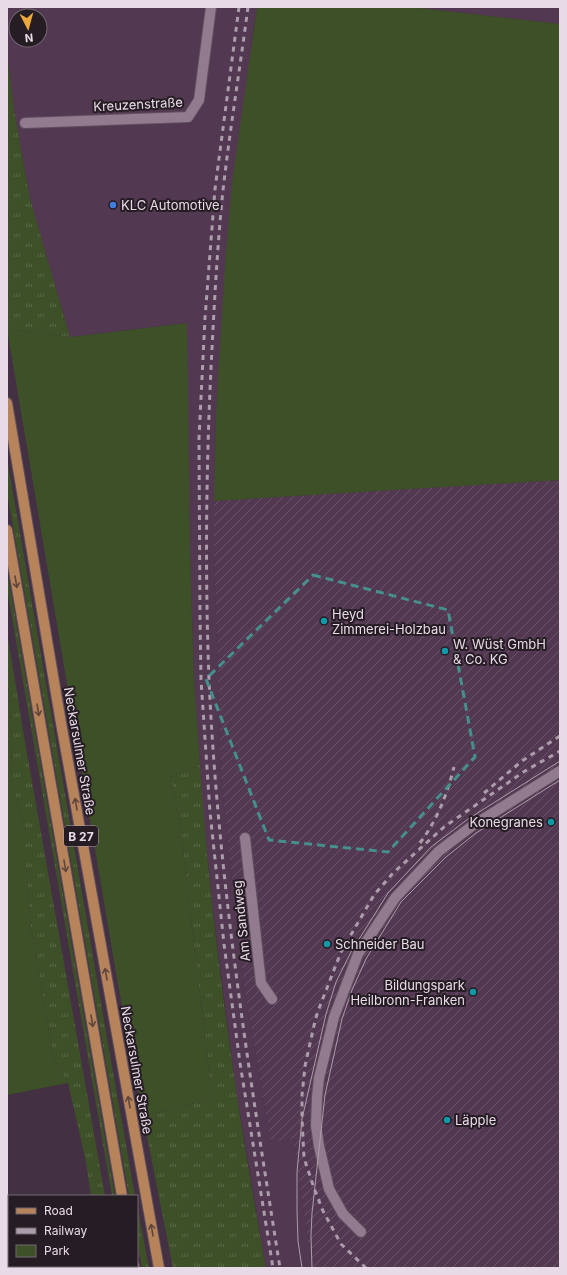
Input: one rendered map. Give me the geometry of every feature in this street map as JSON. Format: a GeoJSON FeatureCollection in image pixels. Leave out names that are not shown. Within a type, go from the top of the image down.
{"type":"FeatureCollection","features":[{"type":"Feature","properties":{"kind":"main road","name":"Neckarsulmer Straße"},"geometry":{"type":"LineString","coordinates":[[7,403],[61,723],[159,1268]]}},
{"type":"Feature","properties":{"kind":"main road","name":"B 27"},"geometry":{"type":"LineString","coordinates":[[7,530],[122,1195]]}},
{"type":"Feature","properties":{"kind":"street","name":"Kreuzenstraße"},"geometry":{"type":"LineString","coordinates":[[26,123],[188,117],[199,100],[211,7]]}},
{"type":"Feature","properties":{"kind":"street"},"geometry":{"type":"LineString","coordinates":[[361,1232],[343,1214],[329,1189],[316,1126],[316,1097],[319,1078],[334,1017],[358,954],[395,898],[439,851],[472,826],[560,771]]}},
{"type":"Feature","properties":{"kind":"street","name":"Am Sandweg"},"geometry":{"type":"LineString","coordinates":[[245,838],[261,983],[272,999]]}},
{"type":"Feature","properties":{"kind":"highlighted area"},"geometry":{"type":"Polygon","coordinates":[[[313,575],[448,610],[475,757],[388,852],[269,840],[206,679],[313,575]]]}},
{"type":"Feature","properties":{"kind":"shaded area"},"geometry":{"type":"Polygon","coordinates":[[[7,7],[257,7],[253,31],[216,412],[214,551],[221,778],[244,987],[271,1142],[293,1139],[312,1268],[266,1268],[235,1084],[213,909],[203,812],[194,680],[186,323],[70,337],[30,199],[14,110],[7,51],[7,7]]]}},
{"type":"Feature","properties":{"kind":"shaded area"},"geometry":{"type":"Polygon","coordinates":[[[410,7],[560,7],[560,24],[410,7]]]}},
{"type":"Feature","properties":{"kind":"shaded area"},"geometry":{"type":"Polygon","coordinates":[[[560,480],[560,1268],[312,1268],[293,1139],[271,1142],[244,987],[221,778],[214,551],[214,501],[560,480]]]}},
{"type":"Feature","properties":{"kind":"green space"},"geometry":{"type":"Polygon","coordinates":[[[257,7],[410,7],[560,24],[560,480],[214,501],[216,412],[225,264],[232,183],[257,7]]]}},
{"type":"Feature","properties":{"kind":"green space"},"geometry":{"type":"Polygon","coordinates":[[[7,51],[14,110],[30,199],[70,337],[7,329],[7,51]]]}},
{"type":"Feature","properties":{"kind":"green space"},"geometry":{"type":"Polygon","coordinates":[[[187,323],[190,552],[194,680],[200,765],[171,777],[181,833],[212,1099],[143,1116],[117,979],[7,329],[70,337],[187,323]]]}},
{"type":"Feature","properties":{"kind":"green space"},"geometry":{"type":"Polygon","coordinates":[[[7,458],[135,1195],[129,1195],[7,492],[7,458]]]}},
{"type":"Feature","properties":{"kind":"green space"},"geometry":{"type":"Polygon","coordinates":[[[7,569],[115,1195],[112,1195],[7,589],[7,569]]]}},
{"type":"Feature","properties":{"kind":"green space"},"geometry":{"type":"Polygon","coordinates":[[[7,632],[105,1195],[91,1195],[86,1162],[68,1083],[54,1060],[31,929],[26,866],[26,834],[11,780],[12,739],[9,691],[7,685],[7,632]]]}},
{"type":"Feature","properties":{"kind":"green space"},"geometry":{"type":"Polygon","coordinates":[[[7,685],[9,691],[12,739],[11,780],[26,834],[26,866],[31,929],[54,1060],[68,1083],[7,1095],[7,685]]]}},
{"type":"Feature","properties":{"kind":"green space"},"geometry":{"type":"Polygon","coordinates":[[[200,765],[214,925],[224,1004],[242,1129],[266,1268],[173,1268],[143,1116],[212,1099],[181,833],[171,777],[200,765]]]}},
{"type":"Feature","properties":{"kind":"green space"},"geometry":{"type":"Polygon","coordinates":[[[138,1210],[149,1268],[142,1268],[138,1246],[138,1210]]]}},
{"type":"Feature","properties":{"kind":"green space"},"geometry":{"type":"Polygon","coordinates":[[[8,1241],[8,1267],[93,1268],[7,1268],[8,1241]]]}},
{"type":"Feature","properties":{"kind":"tram line"},"geometry":{"type":"LineString","coordinates":[[302,1268],[298,1241],[297,1211],[297,1172],[302,1119],[326,1014],[336,982],[351,952],[388,893],[431,847],[468,819],[560,761]]}},
{"type":"Feature","properties":{"kind":"tram line"},"geometry":{"type":"LineString","coordinates":[[312,1268],[312,1213],[325,1095],[342,1019],[352,990],[366,959],[401,902],[446,857],[476,833],[560,780]]}},
{"type":"Feature","properties":{"kind":"railway"},"geometry":{"type":"LineString","coordinates":[[239,7],[215,189],[205,318],[199,438],[201,680],[210,812],[224,944],[240,1063],[273,1268]]}},
{"type":"Feature","properties":{"kind":"railway"},"geometry":{"type":"LineString","coordinates":[[248,7],[223,190],[216,279],[209,407],[207,485],[208,641],[213,754],[227,902],[246,1048],[280,1268]]}},
{"type":"Feature","properties":{"kind":"railway"},"geometry":{"type":"LineString","coordinates":[[484,793],[522,761],[560,736]]}},
{"type":"Feature","properties":{"kind":"railway"},"geometry":{"type":"LineString","coordinates":[[366,1268],[341,1244],[323,1211],[304,1158],[302,1095],[305,1066],[318,1011],[341,952],[374,895],[393,873],[444,827],[525,771],[560,751]]}},
{"type":"Feature","properties":{"kind":"railway"},"geometry":{"type":"LineString","coordinates":[[420,843],[432,825],[441,807],[454,767]]}},
{"type":"Feature","properties":{"kind":"place","name":"KLC Automotive"},"geometry":{"type":"Point","coordinates":[113,205]}},
{"type":"Feature","properties":{"kind":"place","name":"Heyd Zimmerei-Holzbau"},"geometry":{"type":"Point","coordinates":[324,621]}},
{"type":"Feature","properties":{"kind":"place","name":"W. Wüst GmbH & Co. KG"},"geometry":{"type":"Point","coordinates":[445,651]}},
{"type":"Feature","properties":{"kind":"place","name":"Konegranes"},"geometry":{"type":"Point","coordinates":[551,822]}},
{"type":"Feature","properties":{"kind":"place","name":"Schneider Bau"},"geometry":{"type":"Point","coordinates":[327,944]}},
{"type":"Feature","properties":{"kind":"place","name":"Bildungspark Heilbronn-Franken"},"geometry":{"type":"Point","coordinates":[473,992]}},
{"type":"Feature","properties":{"kind":"place","name":"Läpple"},"geometry":{"type":"Point","coordinates":[447,1120]}}]}
